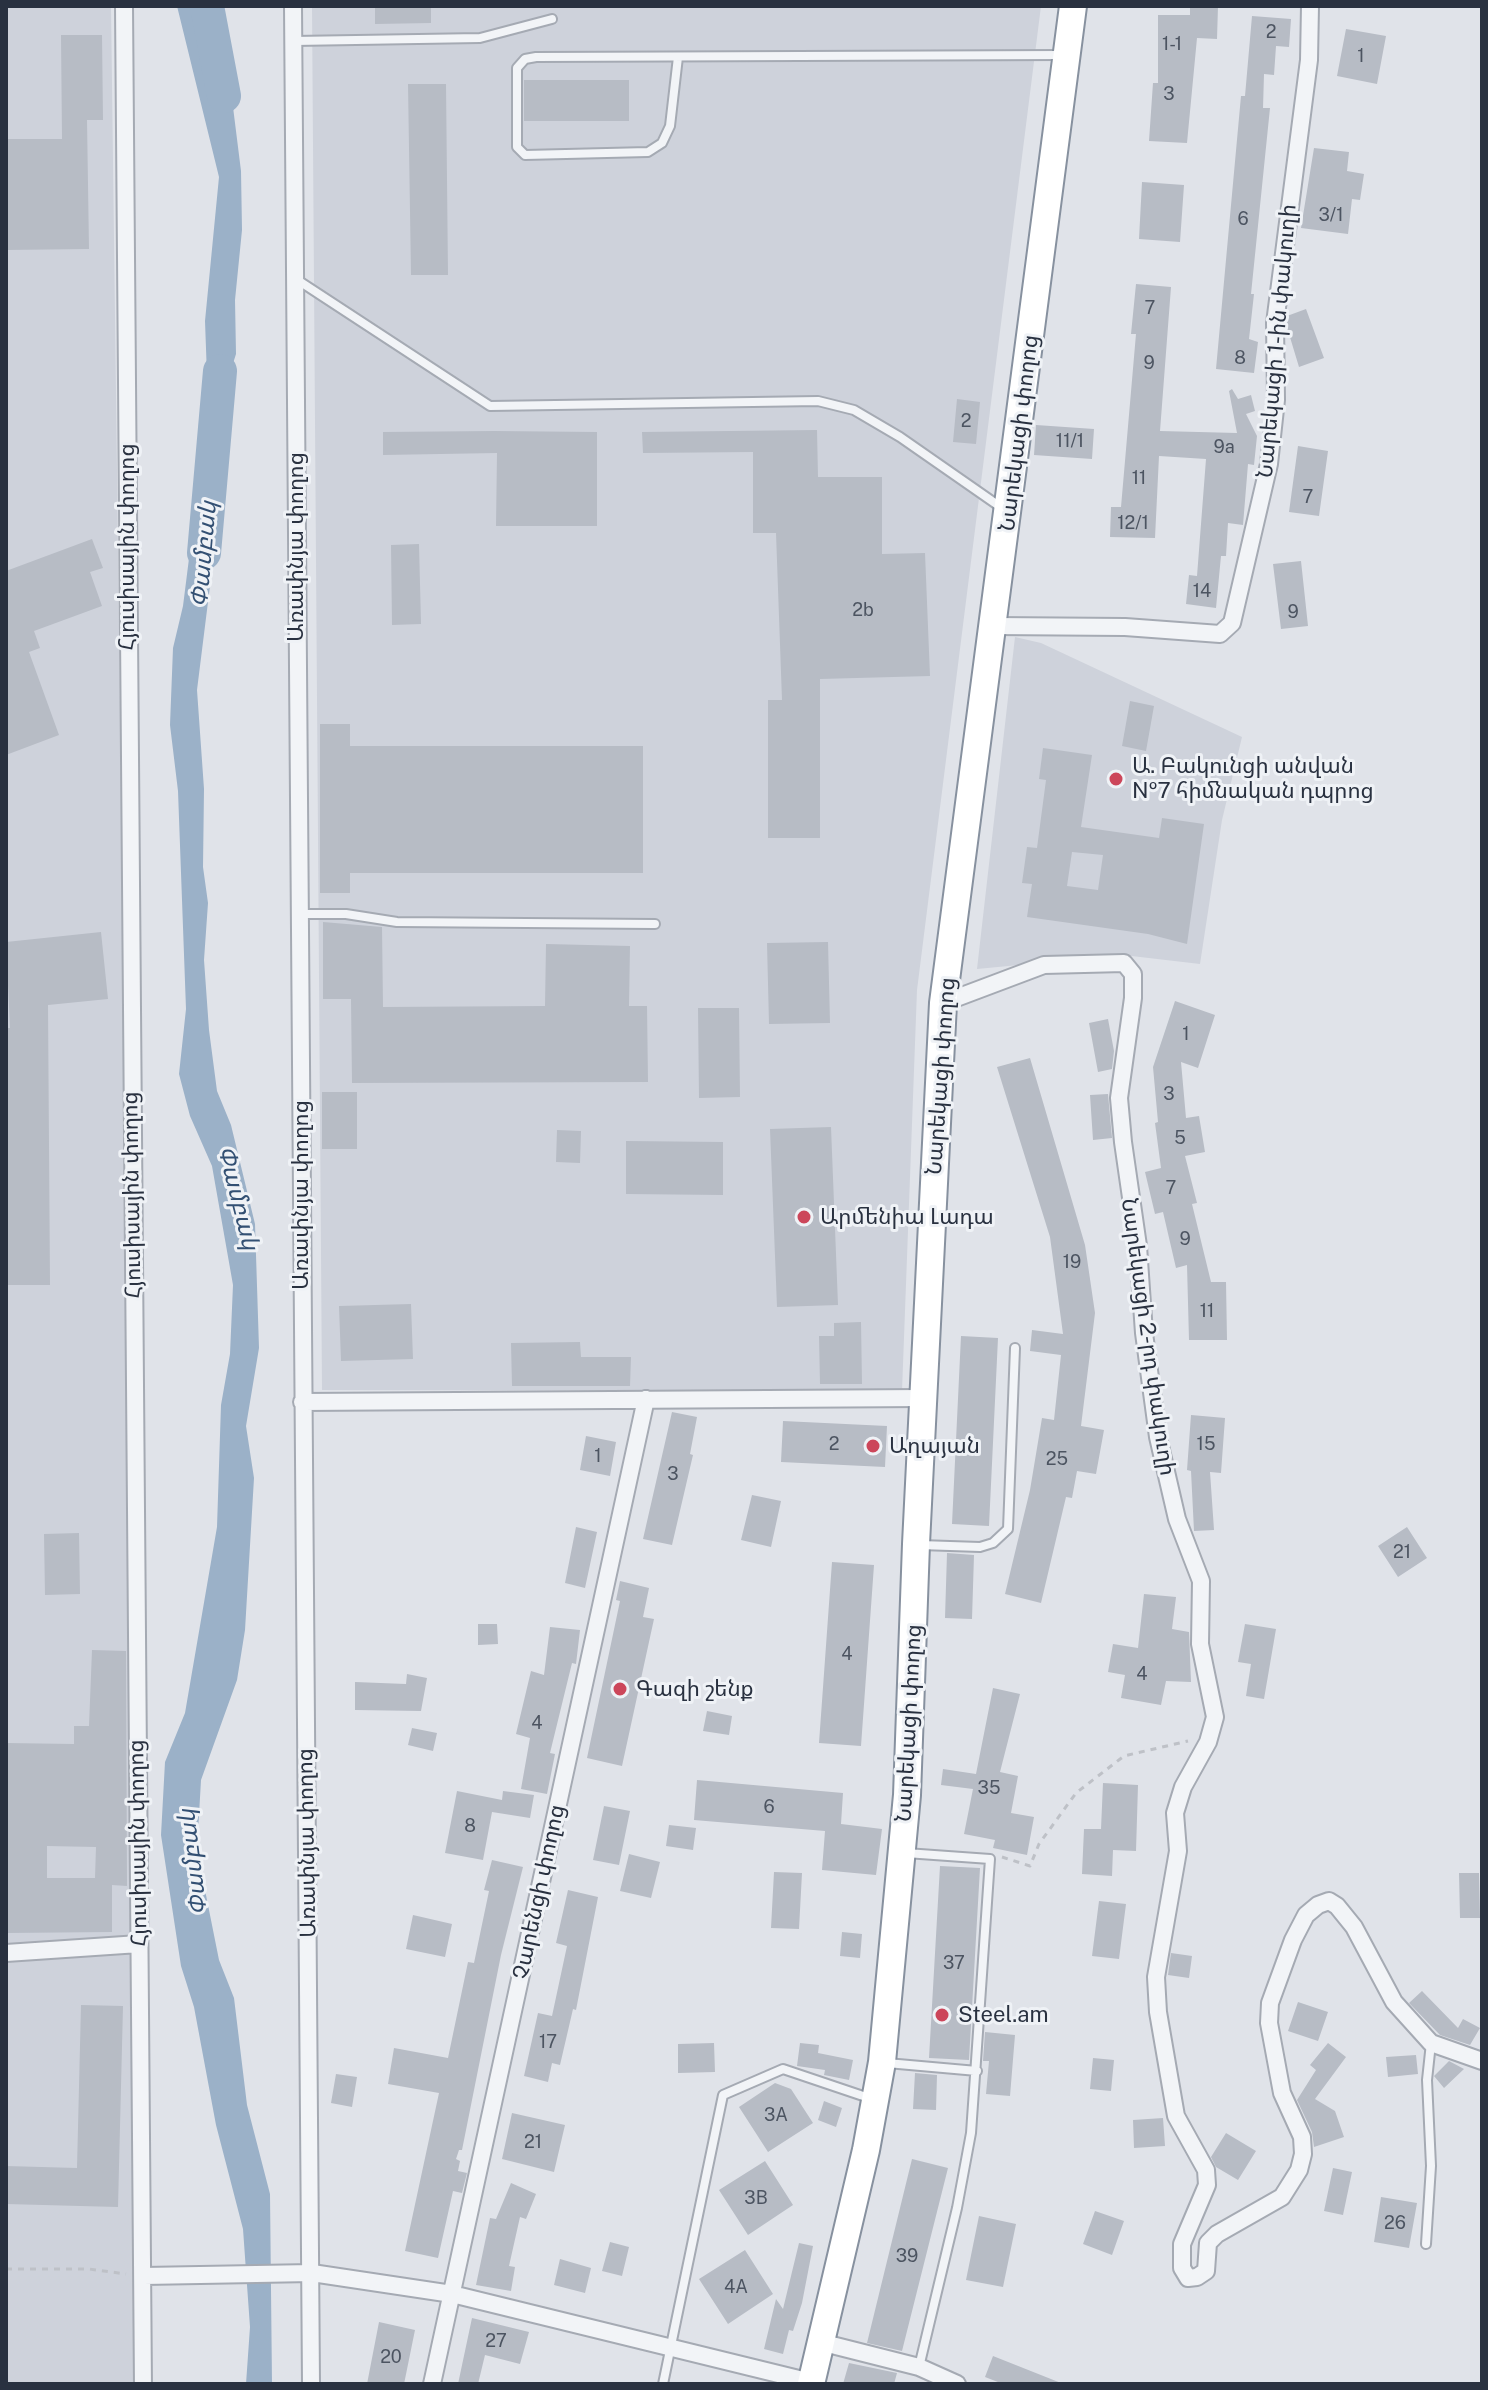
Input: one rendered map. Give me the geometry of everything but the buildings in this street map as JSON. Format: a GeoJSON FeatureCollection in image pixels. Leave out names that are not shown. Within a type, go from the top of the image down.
{"type":"FeatureCollection","features":[{"type":"Feature","properties":{"kind":"highway","name":"Նարեկացի փողոց"},"geometry":{"type":"LineString","coordinates":[[811,2383],[882,2062],[907,1795],[916,1544],[943,1003],[1073,6]]}},
{"type":"Feature","properties":{"kind":"street","name":"Հյուսիսային փողոց"},"geometry":{"type":"LineString","coordinates":[[124,6],[143,2384]]}},
{"type":"Feature","properties":{"kind":"street","name":"Առափնյա փողոց"},"geometry":{"type":"LineString","coordinates":[[293,6],[311,2384]]}},
{"type":"Feature","properties":{"kind":"street","name":"Նարեկացի 1-ին փակուղի"},"geometry":{"type":"LineString","coordinates":[[993,626],[1114,627],[1220,634],[1232,623],[1269,464],[1276,400],[1275,323],[1309,60],[1310,6]]}},
{"type":"Feature","properties":{"kind":"street","name":"Նարեկացի 2-րդ փակուղի"},"geometry":{"type":"LineString","coordinates":[[943,1003],[1044,965],[1124,963],[1133,974],[1133,998],[1119,1098],[1138,1246],[1144,1333],[1158,1437],[1177,1519],[1201,1581],[1200,1644],[1215,1717],[1208,1742],[1183,1787],[1175,1813],[1178,1851],[1156,1977],[1158,2012],[1176,2116],[1206,2170],[1207,2185],[1182,2244],[1182,2268],[1188,2278],[1206,2271],[1208,2243],[1217,2234],[1282,2197],[1299,2170],[1303,2154],[1302,2137],[1282,2093],[1269,2023],[1270,2003],[1306,1915],[1329,1901],[1337,1906],[1354,1927],[1394,2002],[1431,2043],[1482,2061]]}},
{"type":"Feature","properties":{"kind":"street"},"geometry":{"type":"LineString","coordinates":[[302,1402],[923,1398]]}},
{"type":"Feature","properties":{"kind":"street","name":"Չարենցի փողոց"},"geometry":{"type":"LineString","coordinates":[[432,2384],[646,1399]]}},
{"type":"Feature","properties":{"kind":"street"},"geometry":{"type":"LineString","coordinates":[[6,1953],[139,1944]]}},
{"type":"Feature","properties":{"kind":"street"},"geometry":{"type":"LineString","coordinates":[[144,2276],[283,2276],[312,2273],[452,2294],[672,2346],[811,2383]]}},
{"type":"Feature","properties":{"kind":"street"},"geometry":{"type":"LineString","coordinates":[[820,2342],[919,2367],[957,2384]]}},
{"type":"Feature","properties":{"kind":"lane"},"geometry":{"type":"LineString","coordinates":[[293,41],[480,38],[552,19]]}},
{"type":"Feature","properties":{"kind":"lane"},"geometry":{"type":"LineString","coordinates":[[678,57],[670,126],[662,143],[648,152],[525,155],[517,147],[517,68],[525,59],[678,57],[1067,55]]}},
{"type":"Feature","properties":{"kind":"lane"},"geometry":{"type":"LineString","coordinates":[[295,279],[490,406],[818,401],[854,410],[900,437],[1009,514]]}},
{"type":"Feature","properties":{"kind":"lane"},"geometry":{"type":"LineString","coordinates":[[299,914],[346,914],[397,922],[655,924]]}},
{"type":"Feature","properties":{"kind":"lane"},"geometry":{"type":"LineString","coordinates":[[916,1544],[980,1547],[993,1543],[1008,1529],[1015,1348]]}},
{"type":"Feature","properties":{"kind":"lane"},"geometry":{"type":"LineString","coordinates":[[902,1852],[990,1859],[977,2071],[957,2208],[919,2367]]}},
{"type":"Feature","properties":{"kind":"lane"},"geometry":{"type":"LineString","coordinates":[[1426,2244],[1431,2166],[1427,2080],[1431,2043]]}},
{"type":"Feature","properties":{"kind":"lane"},"geometry":{"type":"LineString","coordinates":[[882,2062],[977,2071]]}},
{"type":"Feature","properties":{"kind":"lane"},"geometry":{"type":"LineString","coordinates":[[663,2384],[723,2095],[783,2069],[875,2100]]}},
{"type":"Feature","properties":{"kind":"path"},"geometry":{"type":"LineString","coordinates":[[1005,1857],[1030,1866],[1039,1844],[1076,1793],[1124,1756],[1176,1745]]}},
{"type":"Feature","properties":{"kind":"path"},"geometry":{"type":"LineString","coordinates":[[6,2269],[89,2269],[144,2276]]}},
{"type":"Feature","properties":{"kind":"shaded area"},"geometry":{"type":"Polygon","coordinates":[[[6,6],[111,6],[133,1709],[134,2384],[6,2384],[6,6]]]}},
{"type":"Feature","properties":{"kind":"shaded area"},"geometry":{"type":"Polygon","coordinates":[[[312,6],[1041,6],[917,990],[902,1391],[322,1390],[312,6]]]}},
{"type":"Feature","properties":{"kind":"shaded area","name":"Ա. Բակունցի անվան №7 հիմնական դպրոց"},"geometry":{"type":"Polygon","coordinates":[[[1015,637],[1041,643],[1242,737],[1222,820],[1200,964],[1123,955],[977,969],[1015,637]]]}},
{"type":"Feature","properties":{"kind":"water"},"geometry":{"type":"Polygon","coordinates":[[[177,6],[204,6],[233,107],[241,171],[242,230],[235,300],[236,354],[215,420],[205,492],[214,531],[214,554],[197,690],[204,789],[203,867],[208,903],[204,960],[209,1030],[217,1091],[231,1125],[255,1224],[259,1348],[246,1426],[254,1478],[245,1630],[237,1680],[201,1780],[197,1850],[219,1960],[234,1998],[247,2105],[270,2194],[272,2384],[246,2384],[250,2327],[243,2229],[216,2125],[194,2007],[181,1966],[161,1835],[165,1762],[185,1713],[217,1527],[221,1405],[230,1354],[233,1285],[212,1166],[190,1116],[179,1074],[186,1009],[178,791],[170,725],[173,648],[183,606],[196,503],[195,471],[207,376],[205,321],[219,177],[177,6]]]}},
{"type":"Feature","properties":{"kind":"waterway","name":"Փամբակ"},"geometry":{"type":"LineString","coordinates":[[207,6],[224,96]]}},
{"type":"Feature","properties":{"kind":"waterway","name":"Փամբակ"},"geometry":{"type":"LineString","coordinates":[[204,553],[220,371]]}},
{"type":"Feature","properties":{"kind":"place","name":"Ա. Բակունցի անվան №7 հիմնական դպրոց"},"geometry":{"type":"Point","coordinates":[1116,779]}},
{"type":"Feature","properties":{"kind":"place","name":"Արմենիա Լադա"},"geometry":{"type":"Point","coordinates":[804,1217]}},
{"type":"Feature","properties":{"kind":"place","name":"Աղայան"},"geometry":{"type":"Point","coordinates":[873,1446]}},
{"type":"Feature","properties":{"kind":"place","name":"Գազի շենք"},"geometry":{"type":"Point","coordinates":[620,1689]}},
{"type":"Feature","properties":{"kind":"place","name":"Steel.am"},"geometry":{"type":"Point","coordinates":[942,2015]}}]}
